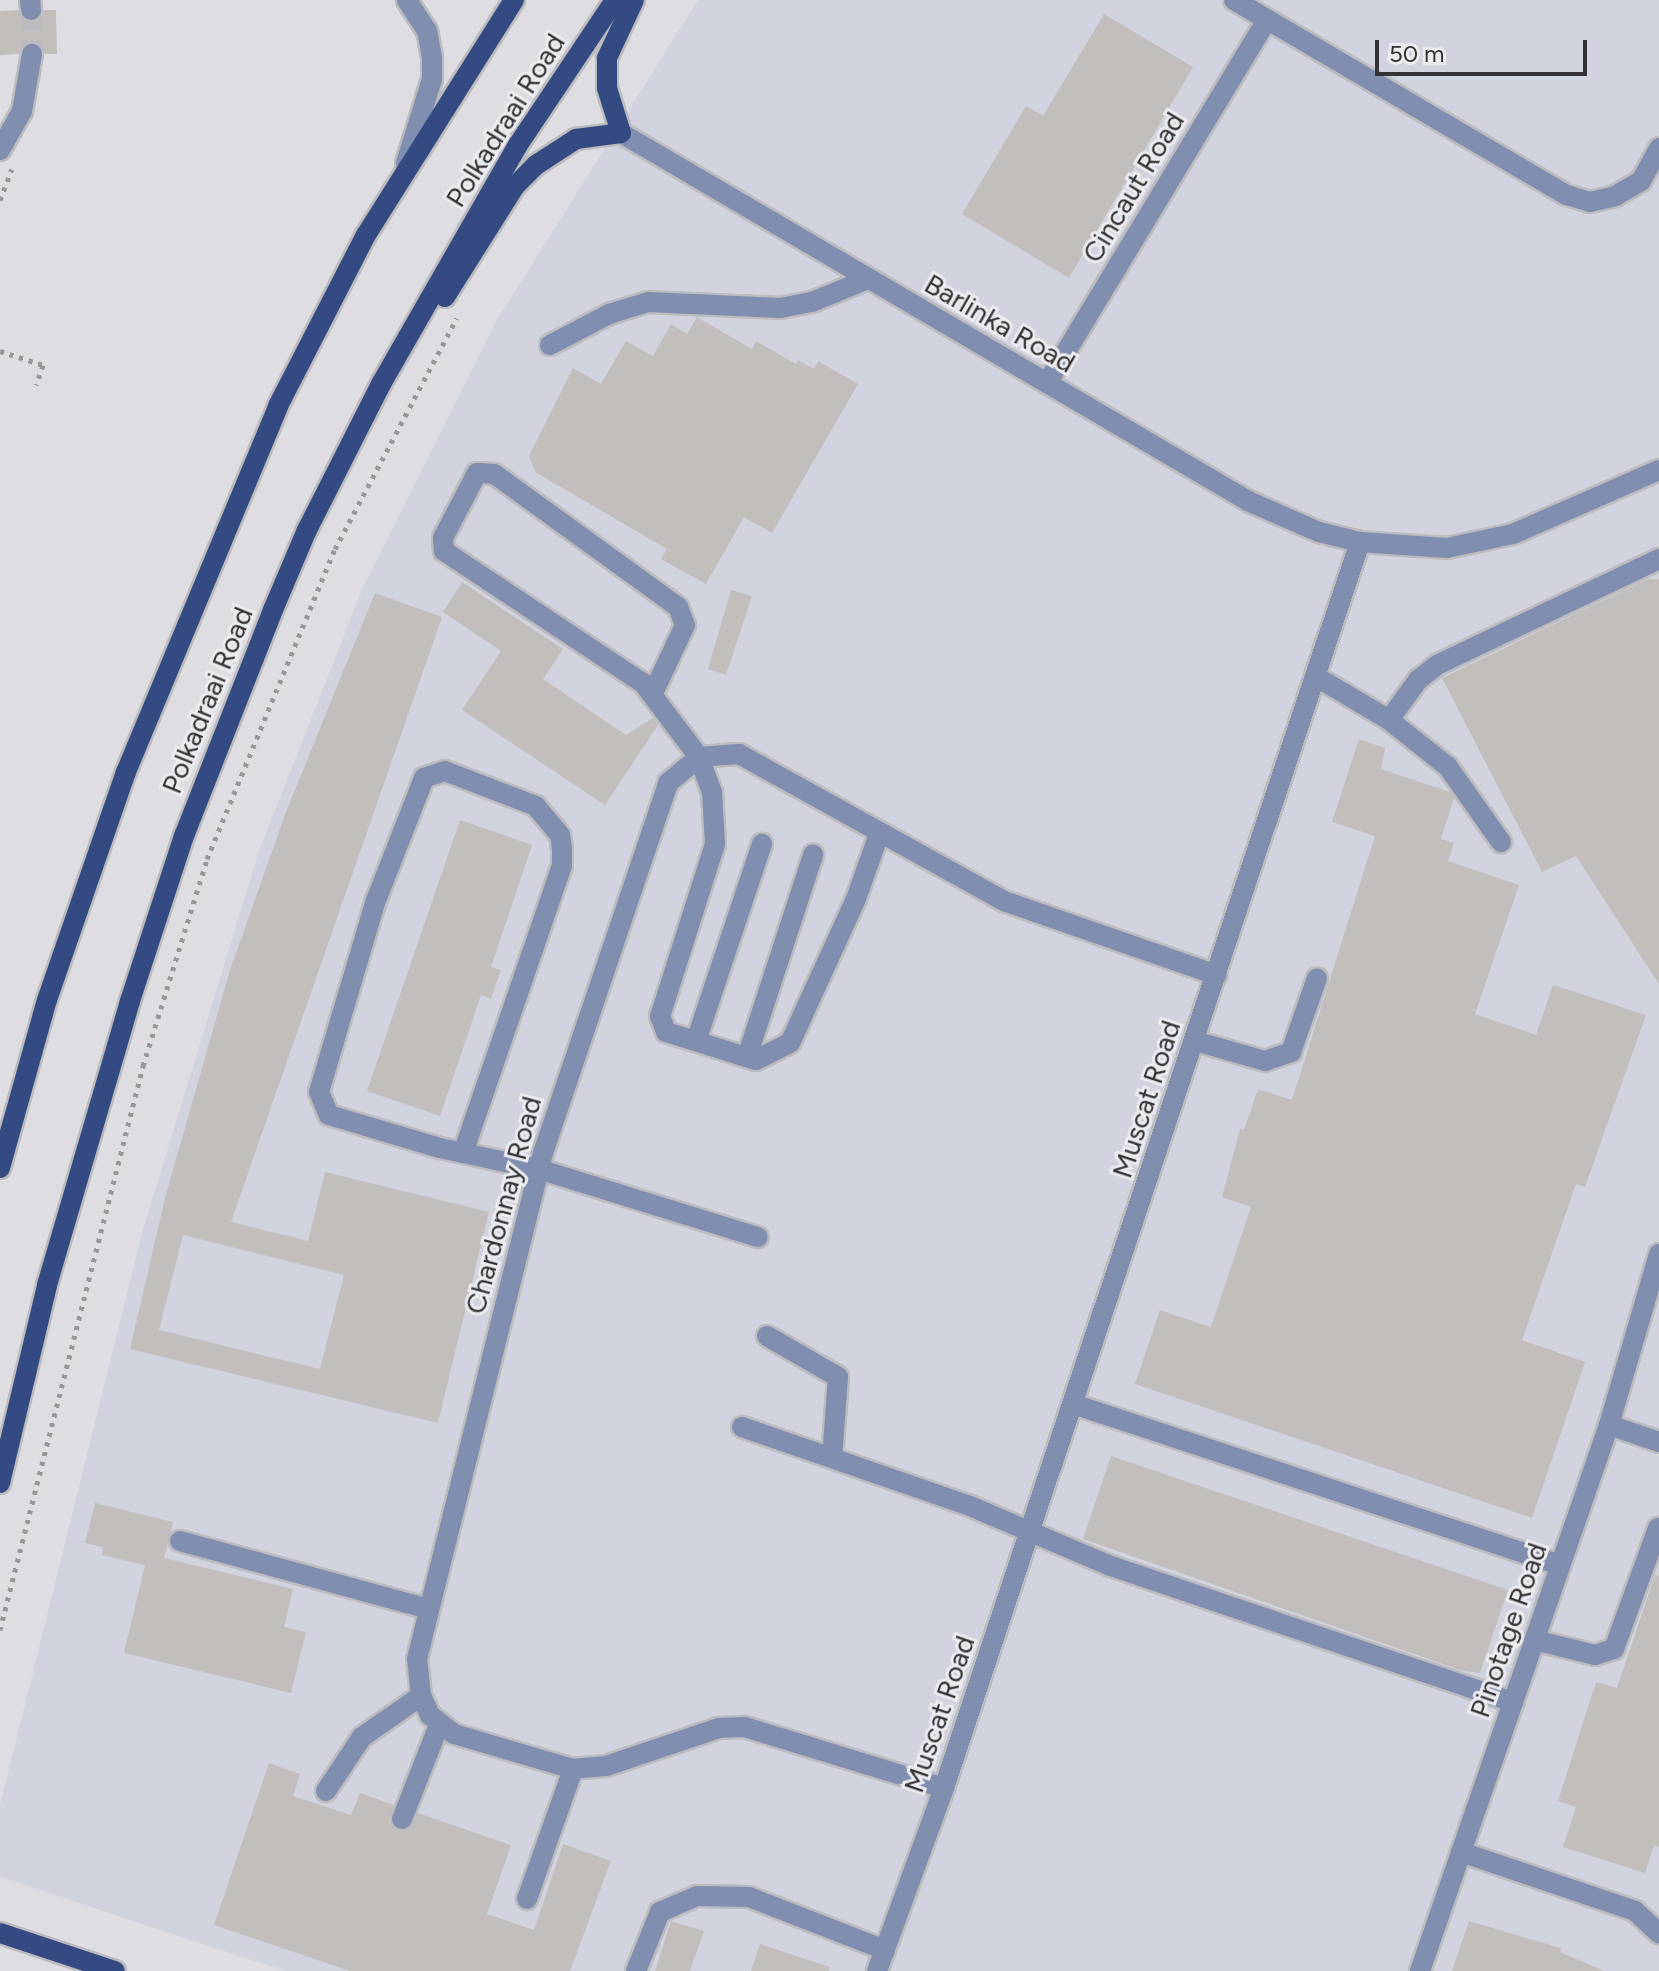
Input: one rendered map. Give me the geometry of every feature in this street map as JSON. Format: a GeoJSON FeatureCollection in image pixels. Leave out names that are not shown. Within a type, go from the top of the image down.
{"type":"FeatureCollection","features":[{"type":"Feature","properties":{"kind":"main road","name":"Polkadraai Road"},"geometry":{"type":"LineString","coordinates":[[0,1168],[47,1000],[154,696],[294,371],[401,178],[514,0]]}},
{"type":"Feature","properties":{"kind":"main road","name":"Polkadraai Road"},"geometry":{"type":"LineString","coordinates":[[0,1483],[47,1285],[130,1001],[184,836],[307,530],[381,384],[518,145],[615,0]]}},
{"type":"Feature","properties":{"kind":"main road"},"geometry":{"type":"LineString","coordinates":[[381,384],[430,320],[515,186],[576,139],[621,133],[606,66],[611,42],[634,0]]}},
{"type":"Feature","properties":{"kind":"main road"},"geometry":{"type":"LineString","coordinates":[[0,1933],[115,1971]]}},
{"type":"Feature","properties":{"kind":"street"},"geometry":{"type":"LineString","coordinates":[[401,178],[432,79],[427,31],[407,0]]}},
{"type":"Feature","properties":{"kind":"street"},"geometry":{"type":"LineString","coordinates":[[1234,0],[1567,195],[1590,202],[1615,196],[1641,181],[1659,148]]}},
{"type":"Feature","properties":{"kind":"street","name":"Cincaut Road"},"geometry":{"type":"LineString","coordinates":[[1047,383],[1267,20]]}},
{"type":"Feature","properties":{"kind":"street"},"geometry":{"type":"LineString","coordinates":[[0,150],[22,111],[32,54]]}},
{"type":"Feature","properties":{"kind":"street","name":"Barlinka Road"},"geometry":{"type":"LineString","coordinates":[[621,133],[1260,507],[1319,532],[1360,542]]}},
{"type":"Feature","properties":{"kind":"street"},"geometry":{"type":"LineString","coordinates":[[550,345],[609,314],[648,302],[780,308],[812,302],[868,279]]}},
{"type":"Feature","properties":{"kind":"street"},"geometry":{"type":"LineString","coordinates":[[1360,542],[1447,548],[1513,534],[1659,470]]}},
{"type":"Feature","properties":{"kind":"street"},"geometry":{"type":"LineString","coordinates":[[653,693],[685,625],[678,607],[494,474],[477,473],[443,538],[444,551],[607,655],[653,693],[699,757],[716,809],[715,844],[660,1016],[666,1032],[747,1057],[764,1059],[790,1043],[856,899],[879,834]]}},
{"type":"Feature","properties":{"kind":"street","name":"Muscat Road"},"geometry":{"type":"LineString","coordinates":[[877,1971],[944,1788],[1360,542]]}},
{"type":"Feature","properties":{"kind":"street"},"geometry":{"type":"LineString","coordinates":[[1389,720],[1418,680],[1437,665],[1659,559]]}},
{"type":"Feature","properties":{"kind":"street"},"geometry":{"type":"LineString","coordinates":[[1315,676],[1389,720],[1448,767],[1501,842]]}},
{"type":"Feature","properties":{"kind":"street"},"geometry":{"type":"LineString","coordinates":[[699,757],[739,754],[1004,901],[1217,975]]}},
{"type":"Feature","properties":{"kind":"street","name":"Chardonnay Road"},"geometry":{"type":"LineString","coordinates":[[439,1725],[421,1696],[417,1659],[538,1169],[668,783],[699,757]]}},
{"type":"Feature","properties":{"kind":"street"},"geometry":{"type":"LineString","coordinates":[[463,1153],[562,866],[562,849],[560,835],[536,806],[445,771],[424,778],[375,903],[319,1092],[335,1121],[463,1153],[538,1169],[758,1237]]}},
{"type":"Feature","properties":{"kind":"street"},"geometry":{"type":"LineString","coordinates":[[696,1041],[762,844]]}},
{"type":"Feature","properties":{"kind":"street"},"geometry":{"type":"LineString","coordinates":[[747,1057],[813,855]]}},
{"type":"Feature","properties":{"kind":"street"},"geometry":{"type":"LineString","coordinates":[[1195,1041],[1265,1061],[1291,1052],[1317,978]]}},
{"type":"Feature","properties":{"kind":"street","name":"Pinotage Road"},"geometry":{"type":"LineString","coordinates":[[1420,1971],[1609,1425],[1659,1254]]}},
{"type":"Feature","properties":{"kind":"street"},"geometry":{"type":"LineString","coordinates":[[767,1336],[838,1377],[832,1458]]}},
{"type":"Feature","properties":{"kind":"street"},"geometry":{"type":"LineString","coordinates":[[1073,1404],[1560,1565]]}},
{"type":"Feature","properties":{"kind":"street"},"geometry":{"type":"LineString","coordinates":[[1609,1425],[1659,1442]]}},
{"type":"Feature","properties":{"kind":"street"},"geometry":{"type":"LineString","coordinates":[[742,1427],[1029,1531],[1108,1565],[1513,1702]]}},
{"type":"Feature","properties":{"kind":"street"},"geometry":{"type":"LineString","coordinates":[[1534,1640],[1595,1655],[1614,1649],[1658,1528]]}},
{"type":"Feature","properties":{"kind":"street"},"geometry":{"type":"LineString","coordinates":[[180,1541],[429,1609]]}},
{"type":"Feature","properties":{"kind":"street"},"geometry":{"type":"LineString","coordinates":[[326,1791],[362,1737],[421,1696]]}},
{"type":"Feature","properties":{"kind":"street"},"geometry":{"type":"LineString","coordinates":[[402,1819],[439,1725],[454,1734],[573,1769],[606,1766],[719,1728],[744,1727],[944,1788]]}},
{"type":"Feature","properties":{"kind":"street"},"geometry":{"type":"LineString","coordinates":[[527,1899],[573,1769]]}},
{"type":"Feature","properties":{"kind":"street"},"geometry":{"type":"LineString","coordinates":[[1461,1852],[1635,1911],[1659,1933]]}},
{"type":"Feature","properties":{"kind":"street"},"geometry":{"type":"LineString","coordinates":[[636,1971],[660,1912],[697,1896],[749,1897],[885,1950]]}},
{"type":"Feature","properties":{"kind":"path"},"geometry":{"type":"LineString","coordinates":[[0,1630],[143,1066],[207,859],[335,549],[461,310]]}},
{"type":"Feature","properties":{"kind":"path"},"geometry":{"type":"LineString","coordinates":[[0,351],[43,365],[36,385]]}},
{"type":"Feature","properties":{"kind":"shaded area"},"geometry":{"type":"Polygon","coordinates":[[[698,0],[1659,0],[1659,1971],[285,1971],[0,1877],[0,1805],[142,1233],[260,848],[364,585],[495,323],[698,0]]]}},
{"type":"Feature","properties":{"kind":"building"},"geometry":{"type":"Polygon","coordinates":[[[18,10],[32,23],[44,10],[56,10],[57,54],[45,54],[33,41],[23,45],[19,54],[0,55],[0,11],[18,10]]]}},
{"type":"Feature","properties":{"kind":"building"},"geometry":{"type":"Polygon","coordinates":[[[1104,14],[1193,67],[1069,278],[962,214],[1026,106],[1043,116],[1104,14]]]}},
{"type":"Feature","properties":{"kind":"building"},"geometry":{"type":"Polygon","coordinates":[[[697,317],[752,349],[756,341],[796,364],[798,360],[814,369],[818,361],[858,384],[772,533],[744,517],[706,584],[661,559],[667,549],[535,472],[529,456],[573,368],[601,384],[626,341],[653,356],[671,324],[687,334],[697,317]]]}},
{"type":"Feature","properties":{"kind":"building"},"geometry":{"type":"Polygon","coordinates":[[[1648,579],[1659,579],[1659,984],[1576,856],[1542,872],[1442,678],[1648,579]]]}},
{"type":"Feature","properties":{"kind":"building"},"geometry":{"type":"Polygon","coordinates":[[[462,582],[563,649],[543,679],[626,735],[653,718],[658,725],[605,805],[462,710],[501,651],[443,612],[462,582]]]}},
{"type":"Feature","properties":{"kind":"building"},"geometry":{"type":"Polygon","coordinates":[[[731,590],[752,596],[726,675],[708,669],[731,590]]]}},
{"type":"Feature","properties":{"kind":"building"},"geometry":{"type":"Polygon","coordinates":[[[375,593],[442,617],[231,1222],[308,1241],[325,1172],[489,1212],[438,1423],[130,1349],[165,1198],[230,970],[286,812],[375,593]],[[183,1235],[159,1330],[320,1369],[344,1275],[183,1235]]]}},
{"type":"Feature","properties":{"kind":"building"},"geometry":{"type":"Polygon","coordinates":[[[1359,739],[1385,748],[1381,769],[1450,792],[1454,798],[1441,839],[1454,843],[1448,861],[1519,885],[1475,1014],[1536,1035],[1553,985],[1646,1015],[1585,1187],[1576,1184],[1522,1340],[1585,1362],[1532,1518],[1135,1384],[1160,1310],[1211,1327],[1251,1207],[1222,1197],[1240,1129],[1244,1130],[1258,1089],[1292,1100],[1375,836],[1332,822],[1359,739]]]}},
{"type":"Feature","properties":{"kind":"building"},"geometry":{"type":"Polygon","coordinates":[[[460,820],[532,845],[491,967],[501,970],[491,999],[481,995],[440,1116],[367,1091],[460,820]]]}},
{"type":"Feature","properties":{"kind":"building"},"geometry":{"type":"Polygon","coordinates":[[[1111,1456],[1508,1590],[1480,1673],[1460,1670],[1083,1539],[1111,1456]]]}},
{"type":"Feature","properties":{"kind":"building"},"geometry":{"type":"Polygon","coordinates":[[[95,1503],[173,1522],[164,1558],[293,1589],[284,1627],[306,1632],[291,1693],[124,1653],[145,1565],[102,1555],[103,1547],[85,1543],[95,1503]]]}},
{"type":"Feature","properties":{"kind":"building"},"geometry":{"type":"Polygon","coordinates":[[[1655,1575],[1659,1576],[1659,1847],[1654,1845],[1645,1873],[1563,1847],[1576,1807],[1558,1801],[1596,1682],[1617,1688],[1655,1575]]]}},
{"type":"Feature","properties":{"kind":"building"},"geometry":{"type":"Polygon","coordinates":[[[269,1763],[300,1774],[293,1796],[351,1815],[360,1793],[394,1805],[389,1822],[398,1831],[411,1829],[418,1813],[511,1845],[487,1914],[534,1930],[563,1844],[611,1861],[570,1971],[350,1971],[214,1925],[269,1763]]]}},
{"type":"Feature","properties":{"kind":"building"},"geometry":{"type":"Polygon","coordinates":[[[671,1921],[704,1931],[690,1971],[655,1971],[671,1921]]]}},
{"type":"Feature","properties":{"kind":"building"},"geometry":{"type":"Polygon","coordinates":[[[1469,1921],[1561,1948],[1560,1952],[1604,1971],[1452,1971],[1469,1921]]]}},
{"type":"Feature","properties":{"kind":"building"},"geometry":{"type":"Polygon","coordinates":[[[760,1944],[830,1967],[829,1971],[751,1971],[760,1944]]]}},
{"type":"Feature","properties":{"kind":"tunnel"},"geometry":{"type":"LineString","coordinates":[[31,10],[32,54]]}}]}
